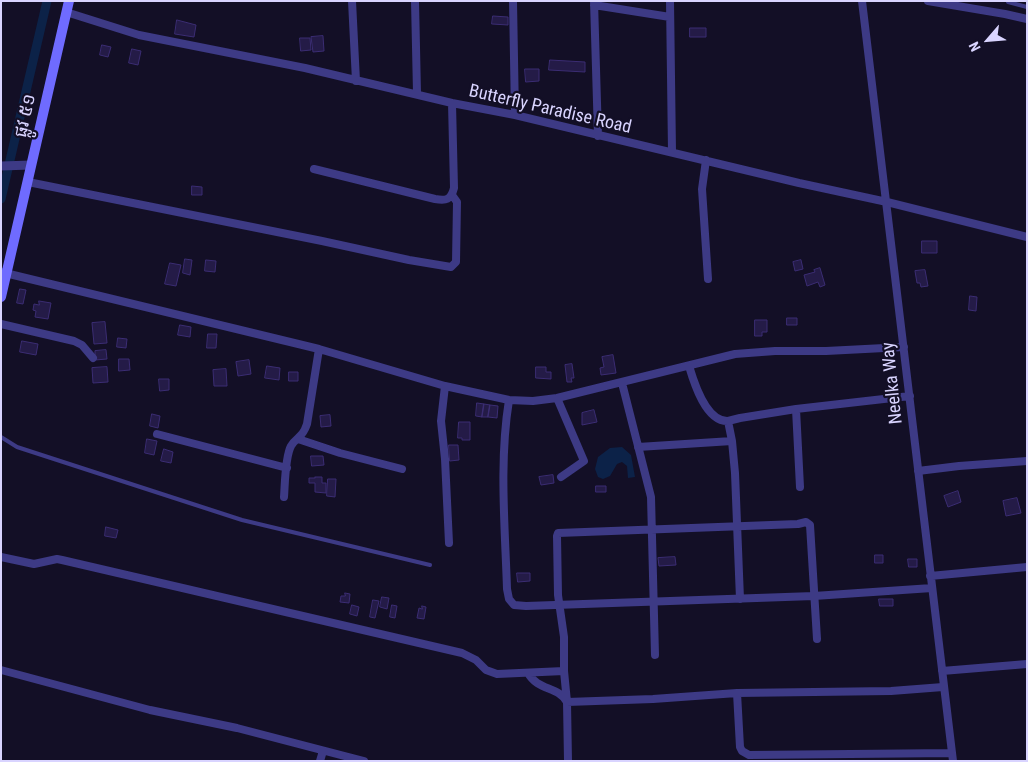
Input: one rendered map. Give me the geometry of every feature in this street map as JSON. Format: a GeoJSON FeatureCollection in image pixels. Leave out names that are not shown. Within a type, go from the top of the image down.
{"type":"FeatureCollection","features":[{"type":"Feature","properties":{"kind":"main road","name":"ផ្លូវ ៥១"},"geometry":{"type":"LineString","coordinates":[[1,297],[4,273],[28,182],[68,6]]}},
{"type":"Feature","properties":{"kind":"street"},"geometry":{"type":"LineString","coordinates":[[352,1],[356,81]]}},
{"type":"Feature","properties":{"kind":"street"},"geometry":{"type":"LineString","coordinates":[[415,1],[417,93]]}},
{"type":"Feature","properties":{"kind":"street"},"geometry":{"type":"LineString","coordinates":[[513,1],[515,116]]}},
{"type":"Feature","properties":{"kind":"street"},"geometry":{"type":"LineString","coordinates":[[670,1],[672,152]]}},
{"type":"Feature","properties":{"kind":"street","name":"Neelka Way"},"geometry":{"type":"LineString","coordinates":[[862,1],[952,757]]}},
{"type":"Feature","properties":{"kind":"street"},"geometry":{"type":"LineString","coordinates":[[928,1],[1027,19]]}},
{"type":"Feature","properties":{"kind":"street"},"geometry":{"type":"LineString","coordinates":[[598,136],[594,3],[670,17]]}},
{"type":"Feature","properties":{"kind":"street","name":"Butterfly Paradise Road"},"geometry":{"type":"LineString","coordinates":[[68,6],[77,15],[139,35],[305,68],[356,81],[417,93],[452,103],[887,202],[1027,237]]}},
{"type":"Feature","properties":{"kind":"street"},"geometry":{"type":"LineString","coordinates":[[314,169],[435,199],[449,199],[454,188],[452,103]]}},
{"type":"Feature","properties":{"kind":"street"},"geometry":{"type":"LineString","coordinates":[[706,160],[702,189],[708,278]]}},
{"type":"Feature","properties":{"kind":"street"},"geometry":{"type":"LineString","coordinates":[[1,166],[31,165]]}},
{"type":"Feature","properties":{"kind":"street"},"geometry":{"type":"LineString","coordinates":[[28,182],[451,267],[456,262],[457,246],[457,202],[452,195]]}},
{"type":"Feature","properties":{"kind":"street"},"geometry":{"type":"LineString","coordinates":[[4,273],[318,349],[445,386],[509,400],[533,401],[557,398],[735,354],[904,347]]}},
{"type":"Feature","properties":{"kind":"street"},"geometry":{"type":"LineString","coordinates":[[1,324],[74,341],[82,345],[93,358]]}},
{"type":"Feature","properties":{"kind":"street"},"geometry":{"type":"LineString","coordinates":[[284,497],[289,451],[291,446],[302,436],[307,424],[318,349]]}},
{"type":"Feature","properties":{"kind":"street"},"geometry":{"type":"LineString","coordinates":[[689,366],[705,405],[716,419],[722,422],[796,409],[910,396]]}},
{"type":"Feature","properties":{"kind":"street"},"geometry":{"type":"LineString","coordinates":[[622,383],[651,497],[655,655]]}},
{"type":"Feature","properties":{"kind":"street"},"geometry":{"type":"LineString","coordinates":[[445,386],[441,421],[445,459],[449,543]]}},
{"type":"Feature","properties":{"kind":"street"},"geometry":{"type":"LineString","coordinates":[[557,398],[584,461],[561,477]]}},
{"type":"Feature","properties":{"kind":"street"},"geometry":{"type":"LineString","coordinates":[[509,400],[504,429],[503,460],[509,599],[511,603],[519,606],[740,599],[932,588]]}},
{"type":"Feature","properties":{"kind":"street"},"geometry":{"type":"LineString","coordinates":[[796,409],[800,487]]}},
{"type":"Feature","properties":{"kind":"street"},"geometry":{"type":"LineString","coordinates":[[728,421],[732,441],[740,599]]}},
{"type":"Feature","properties":{"kind":"street"},"geometry":{"type":"LineString","coordinates":[[157,434],[287,468]]}},
{"type":"Feature","properties":{"kind":"street"},"geometry":{"type":"LineString","coordinates":[[298,440],[340,454],[402,469]]}},
{"type":"Feature","properties":{"kind":"street"},"geometry":{"type":"LineString","coordinates":[[638,447],[732,441]]}},
{"type":"Feature","properties":{"kind":"street"},"geometry":{"type":"LineString","coordinates":[[918,471],[1027,461]]}},
{"type":"Feature","properties":{"kind":"street"},"geometry":{"type":"LineString","coordinates":[[568,761],[568,702],[564,671],[564,637],[558,595],[558,533],[806,522],[809,524],[818,639]]}},
{"type":"Feature","properties":{"kind":"street"},"geometry":{"type":"LineString","coordinates":[[1,557],[34,564],[57,559],[68,561],[462,653],[476,660],[490,672],[497,674],[564,671]]}},
{"type":"Feature","properties":{"kind":"street"},"geometry":{"type":"LineString","coordinates":[[930,576],[1027,566]]}},
{"type":"Feature","properties":{"kind":"street"},"geometry":{"type":"LineString","coordinates":[[942,671],[1027,664]]}},
{"type":"Feature","properties":{"kind":"street"},"geometry":{"type":"LineString","coordinates":[[1,670],[150,710],[245,730],[364,761]]}},
{"type":"Feature","properties":{"kind":"street"},"geometry":{"type":"LineString","coordinates":[[528,673],[538,685],[562,694],[568,702]]}},
{"type":"Feature","properties":{"kind":"street"},"geometry":{"type":"LineString","coordinates":[[568,702],[737,693],[891,691],[943,687]]}},
{"type":"Feature","properties":{"kind":"street"},"geometry":{"type":"LineString","coordinates":[[737,693],[739,742],[742,751],[745,753],[952,757]]}},
{"type":"Feature","properties":{"kind":"street"},"geometry":{"type":"LineString","coordinates":[[320,761],[323,751]]}},
{"type":"Feature","properties":{"kind":"lane"},"geometry":{"type":"LineString","coordinates":[[1005,14],[1008,2],[1027,7]]}},
{"type":"Feature","properties":{"kind":"lane"},"geometry":{"type":"LineString","coordinates":[[1,437],[18,447],[34,453],[242,520],[430,565]]}},
{"type":"Feature","properties":{"kind":"water"},"geometry":{"type":"Polygon","coordinates":[[[622,447],[631,455],[635,477],[628,478],[627,466],[622,462],[617,464],[610,476],[603,479],[598,477],[595,469],[598,457],[610,448],[622,447]]]}},
{"type":"Feature","properties":{"kind":"building"},"geometry":{"type":"Polygon","coordinates":[[[493,16],[508,17],[508,25],[492,24],[493,16]]]}},
{"type":"Feature","properties":{"kind":"building"},"geometry":{"type":"Polygon","coordinates":[[[177,20],[196,25],[194,37],[175,34],[177,20]]]}},
{"type":"Feature","properties":{"kind":"building"},"geometry":{"type":"Polygon","coordinates":[[[690,28],[706,28],[706,37],[690,37],[690,28]]]}},
{"type":"Feature","properties":{"kind":"building"},"geometry":{"type":"Polygon","coordinates":[[[323,36],[324,51],[313,52],[311,37],[323,36]]]}},
{"type":"Feature","properties":{"kind":"building"},"geometry":{"type":"Polygon","coordinates":[[[300,38],[310,38],[311,50],[301,51],[300,38]]]}},
{"type":"Feature","properties":{"kind":"building"},"geometry":{"type":"Polygon","coordinates":[[[102,45],[111,47],[108,57],[100,55],[102,45]]]}},
{"type":"Feature","properties":{"kind":"building"},"geometry":{"type":"Polygon","coordinates":[[[132,49],[141,51],[138,65],[129,63],[132,49]]]}},
{"type":"Feature","properties":{"kind":"building"},"geometry":{"type":"Polygon","coordinates":[[[550,60],[585,62],[585,72],[549,70],[550,60]]]}},
{"type":"Feature","properties":{"kind":"building"},"geometry":{"type":"Polygon","coordinates":[[[525,69],[539,69],[539,81],[526,82],[525,69]]]}},
{"type":"Feature","properties":{"kind":"building"},"geometry":{"type":"Polygon","coordinates":[[[192,186],[202,187],[202,195],[192,195],[192,186]]]}},
{"type":"Feature","properties":{"kind":"building"},"geometry":{"type":"Polygon","coordinates":[[[922,241],[937,241],[937,253],[922,253],[922,241]]]}},
{"type":"Feature","properties":{"kind":"building"},"geometry":{"type":"Polygon","coordinates":[[[185,259],[192,260],[190,275],[183,273],[185,259]]]}},
{"type":"Feature","properties":{"kind":"building"},"geometry":{"type":"Polygon","coordinates":[[[206,260],[216,261],[215,272],[205,271],[206,260]]]}},
{"type":"Feature","properties":{"kind":"building"},"geometry":{"type":"Polygon","coordinates":[[[801,260],[803,269],[795,271],[793,262],[801,260]]]}},
{"type":"Feature","properties":{"kind":"building"},"geometry":{"type":"Polygon","coordinates":[[[170,263],[181,265],[176,286],[165,284],[170,263]]]}},
{"type":"Feature","properties":{"kind":"building"},"geometry":{"type":"Polygon","coordinates":[[[820,268],[825,285],[820,287],[818,282],[807,286],[804,275],[815,272],[814,270],[820,268]]]}},
{"type":"Feature","properties":{"kind":"building"},"geometry":{"type":"Polygon","coordinates":[[[925,270],[928,286],[921,287],[920,283],[917,283],[915,271],[925,270]]]}},
{"type":"Feature","properties":{"kind":"building"},"geometry":{"type":"Polygon","coordinates":[[[20,289],[26,290],[23,304],[17,303],[20,289]]]}},
{"type":"Feature","properties":{"kind":"building"},"geometry":{"type":"Polygon","coordinates":[[[970,296],[977,297],[976,311],[969,310],[970,296]]]}},
{"type":"Feature","properties":{"kind":"building"},"geometry":{"type":"Polygon","coordinates":[[[39,301],[51,303],[48,319],[35,317],[34,304],[39,305],[39,301]]]}},
{"type":"Feature","properties":{"kind":"building"},"geometry":{"type":"Polygon","coordinates":[[[787,318],[797,318],[797,325],[787,325],[787,318]]]}},
{"type":"Feature","properties":{"kind":"building"},"geometry":{"type":"Polygon","coordinates":[[[755,320],[767,320],[767,332],[762,332],[762,336],[755,336],[755,320]]]}},
{"type":"Feature","properties":{"kind":"building"},"geometry":{"type":"Polygon","coordinates":[[[105,322],[107,343],[94,344],[92,323],[105,322]]]}},
{"type":"Feature","properties":{"kind":"building"},"geometry":{"type":"Polygon","coordinates":[[[180,325],[191,327],[190,337],[178,335],[180,325]]]}},
{"type":"Feature","properties":{"kind":"building"},"geometry":{"type":"Polygon","coordinates":[[[208,334],[217,334],[216,348],[207,348],[208,334]]]}},
{"type":"Feature","properties":{"kind":"building"},"geometry":{"type":"Polygon","coordinates":[[[118,338],[127,339],[126,348],[117,347],[118,338]]]}},
{"type":"Feature","properties":{"kind":"building"},"geometry":{"type":"Polygon","coordinates":[[[22,341],[38,344],[36,355],[20,352],[22,341]]]}},
{"type":"Feature","properties":{"kind":"building"},"geometry":{"type":"Polygon","coordinates":[[[106,350],[107,359],[95,360],[95,351],[106,350]]]}},
{"type":"Feature","properties":{"kind":"building"},"geometry":{"type":"Polygon","coordinates":[[[613,355],[616,373],[601,375],[600,368],[604,367],[602,357],[613,355]]]}},
{"type":"Feature","properties":{"kind":"building"},"geometry":{"type":"Polygon","coordinates":[[[119,359],[129,359],[130,370],[119,371],[119,359]]]}},
{"type":"Feature","properties":{"kind":"building"},"geometry":{"type":"Polygon","coordinates":[[[249,360],[251,374],[238,376],[236,362],[249,360]]]}},
{"type":"Feature","properties":{"kind":"building"},"geometry":{"type":"Polygon","coordinates":[[[572,364],[574,378],[571,378],[572,382],[567,382],[565,365],[572,364]]]}},
{"type":"Feature","properties":{"kind":"building"},"geometry":{"type":"Polygon","coordinates":[[[267,366],[280,368],[279,380],[265,378],[267,366]]]}},
{"type":"Feature","properties":{"kind":"building"},"geometry":{"type":"Polygon","coordinates":[[[107,367],[108,382],[93,383],[92,368],[107,367]]]}},
{"type":"Feature","properties":{"kind":"building"},"geometry":{"type":"Polygon","coordinates":[[[536,367],[546,367],[546,372],[551,372],[551,379],[536,378],[536,367]]]}},
{"type":"Feature","properties":{"kind":"building"},"geometry":{"type":"Polygon","coordinates":[[[226,369],[227,386],[214,386],[213,370],[226,369]]]}},
{"type":"Feature","properties":{"kind":"building"},"geometry":{"type":"Polygon","coordinates":[[[289,372],[298,372],[298,381],[289,381],[289,372]]]}},
{"type":"Feature","properties":{"kind":"building"},"geometry":{"type":"Polygon","coordinates":[[[159,379],[169,379],[169,390],[160,391],[159,379]]]}},
{"type":"Feature","properties":{"kind":"building"},"geometry":{"type":"Polygon","coordinates":[[[477,403],[484,404],[482,417],[476,416],[477,403]]]}},
{"type":"Feature","properties":{"kind":"building"},"geometry":{"type":"Polygon","coordinates":[[[484,404],[490,405],[488,417],[482,417],[484,404]]]}},
{"type":"Feature","properties":{"kind":"building"},"geometry":{"type":"Polygon","coordinates":[[[490,405],[498,406],[497,418],[488,417],[490,405]]]}},
{"type":"Feature","properties":{"kind":"building"},"geometry":{"type":"Polygon","coordinates":[[[594,410],[597,422],[582,425],[582,413],[594,410]]]}},
{"type":"Feature","properties":{"kind":"building"},"geometry":{"type":"Polygon","coordinates":[[[152,414],[160,416],[158,428],[150,426],[152,414]]]}},
{"type":"Feature","properties":{"kind":"building"},"geometry":{"type":"Polygon","coordinates":[[[330,415],[331,426],[321,427],[320,416],[330,415]]]}},
{"type":"Feature","properties":{"kind":"building"},"geometry":{"type":"Polygon","coordinates":[[[459,422],[470,422],[470,440],[458,438],[459,422]]]}},
{"type":"Feature","properties":{"kind":"building"},"geometry":{"type":"Polygon","coordinates":[[[147,439],[157,441],[154,455],[145,453],[147,439]]]}},
{"type":"Feature","properties":{"kind":"building"},"geometry":{"type":"Polygon","coordinates":[[[449,445],[458,445],[459,460],[450,461],[449,445]]]}},
{"type":"Feature","properties":{"kind":"building"},"geometry":{"type":"Polygon","coordinates":[[[164,449],[173,452],[171,463],[161,461],[164,449]]]}},
{"type":"Feature","properties":{"kind":"building"},"geometry":{"type":"Polygon","coordinates":[[[311,456],[323,456],[324,465],[312,466],[311,456]]]}},
{"type":"Feature","properties":{"kind":"building"},"geometry":{"type":"Polygon","coordinates":[[[553,475],[554,483],[541,485],[539,477],[553,475]]]}},
{"type":"Feature","properties":{"kind":"building"},"geometry":{"type":"Polygon","coordinates":[[[322,477],[322,483],[326,483],[326,493],[315,492],[315,483],[309,483],[309,478],[322,477]]]}},
{"type":"Feature","properties":{"kind":"building"},"geometry":{"type":"Polygon","coordinates":[[[328,479],[336,479],[335,497],[327,496],[328,479]]]}},
{"type":"Feature","properties":{"kind":"building"},"geometry":{"type":"Polygon","coordinates":[[[596,486],[606,486],[606,492],[596,492],[596,486]]]}},
{"type":"Feature","properties":{"kind":"building"},"geometry":{"type":"Polygon","coordinates":[[[958,491],[961,502],[948,507],[944,496],[958,491]]]}},
{"type":"Feature","properties":{"kind":"building"},"geometry":{"type":"Polygon","coordinates":[[[1017,498],[1021,513],[1006,516],[1003,501],[1017,498]]]}},
{"type":"Feature","properties":{"kind":"building"},"geometry":{"type":"Polygon","coordinates":[[[106,527],[118,530],[116,538],[105,536],[106,527]]]}},
{"type":"Feature","properties":{"kind":"building"},"geometry":{"type":"Polygon","coordinates":[[[875,555],[883,555],[883,563],[875,563],[875,555]]]}},
{"type":"Feature","properties":{"kind":"building"},"geometry":{"type":"Polygon","coordinates":[[[675,557],[676,565],[659,566],[658,558],[675,557]]]}},
{"type":"Feature","properties":{"kind":"building"},"geometry":{"type":"Polygon","coordinates":[[[908,559],[917,559],[917,567],[909,567],[908,559]]]}},
{"type":"Feature","properties":{"kind":"building"},"geometry":{"type":"Polygon","coordinates":[[[517,573],[530,573],[530,581],[518,582],[517,573]]]}},
{"type":"Feature","properties":{"kind":"building"},"geometry":{"type":"Polygon","coordinates":[[[345,593],[350,594],[349,603],[340,602],[341,596],[345,596],[345,593]]]}},
{"type":"Feature","properties":{"kind":"building"},"geometry":{"type":"Polygon","coordinates":[[[382,597],[389,598],[387,609],[380,607],[382,597]]]}},
{"type":"Feature","properties":{"kind":"building"},"geometry":{"type":"Polygon","coordinates":[[[879,599],[893,599],[893,606],[880,606],[879,599]]]}},
{"type":"Feature","properties":{"kind":"building"},"geometry":{"type":"Polygon","coordinates":[[[373,600],[379,601],[375,618],[370,617],[373,600]]]}},
{"type":"Feature","properties":{"kind":"building"},"geometry":{"type":"Polygon","coordinates":[[[352,605],[359,607],[357,616],[350,614],[352,605]]]}},
{"type":"Feature","properties":{"kind":"building"},"geometry":{"type":"Polygon","coordinates":[[[392,605],[397,606],[395,618],[390,617],[392,605]]]}},
{"type":"Feature","properties":{"kind":"building"},"geometry":{"type":"Polygon","coordinates":[[[422,606],[426,607],[424,619],[417,618],[419,608],[422,609],[422,606]]]}},
{"type":"Feature","properties":{"kind":"waterway"},"geometry":{"type":"LineString","coordinates":[[1,199],[47,1]]}}]}
